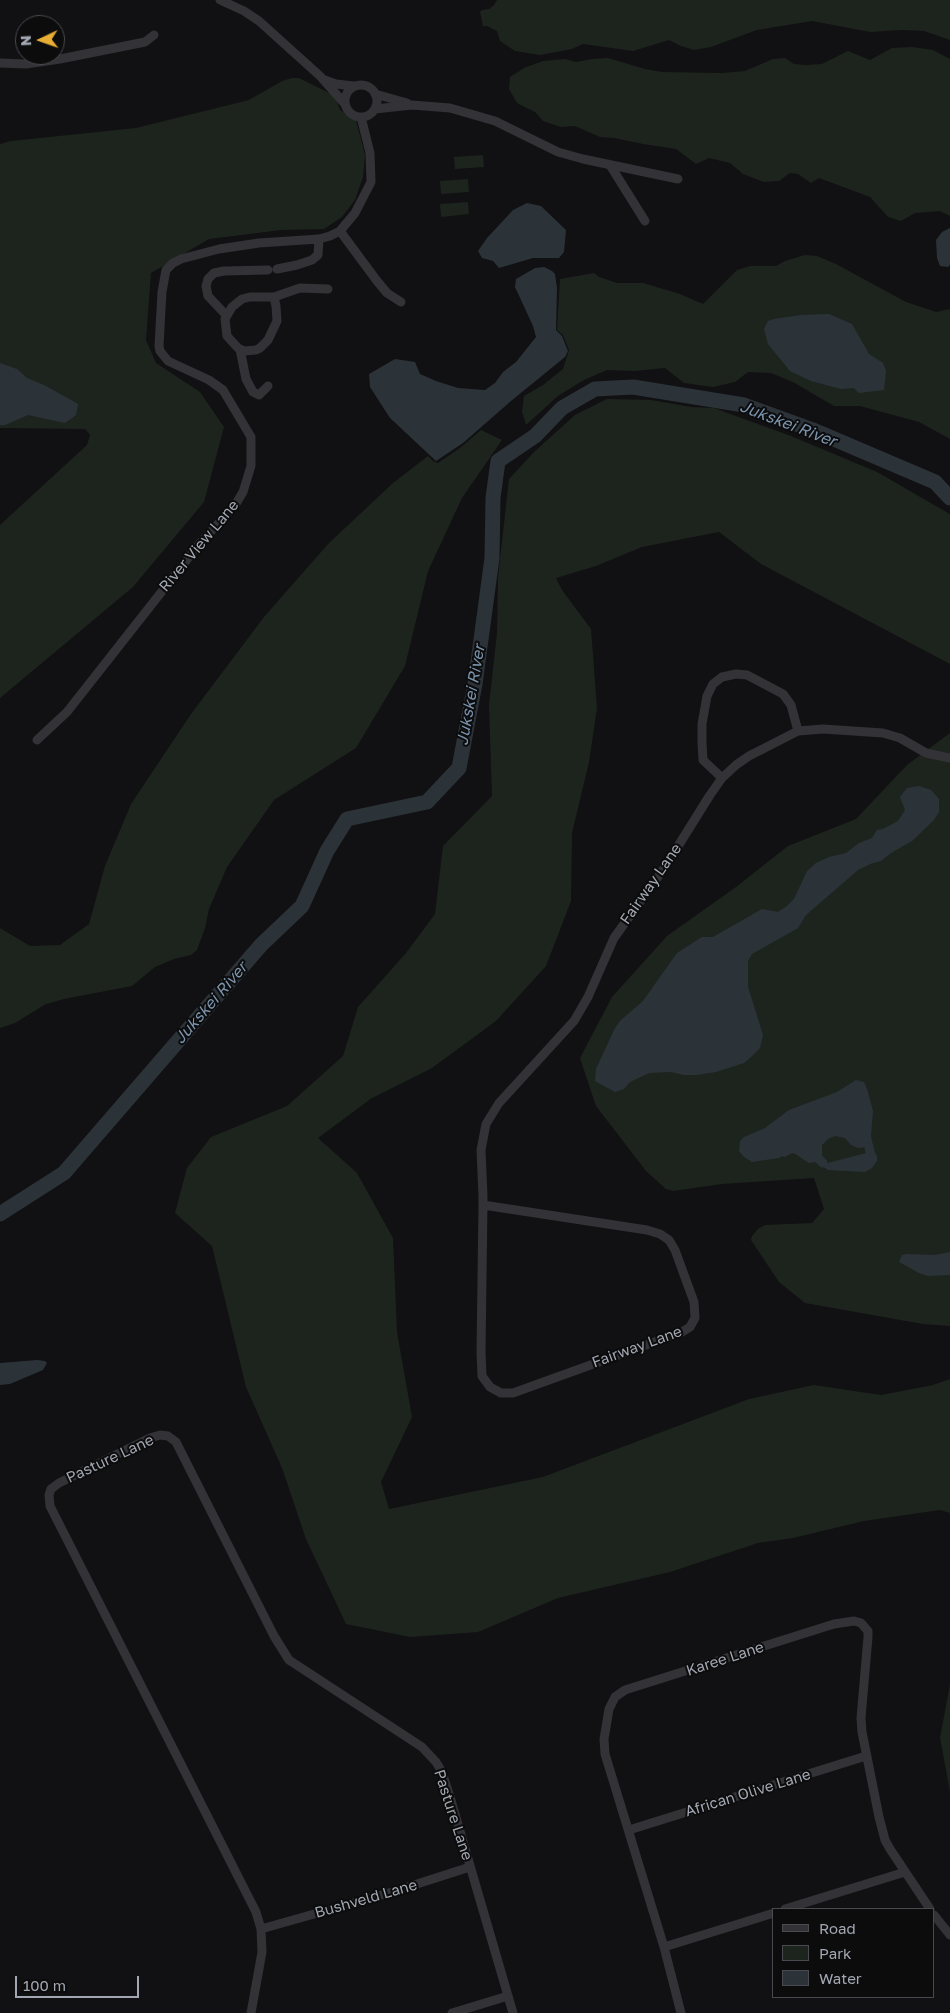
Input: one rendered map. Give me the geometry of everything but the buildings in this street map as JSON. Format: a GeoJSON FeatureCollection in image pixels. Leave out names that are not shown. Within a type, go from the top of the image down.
{"type":"FeatureCollection","features":[{"type":"Feature","properties":{"kind":"street"},"geometry":{"type":"LineString","coordinates":[[220,0],[244,11],[258,21],[322,78],[345,104],[349,112],[361,118],[369,115],[375,109],[376,94]]}},
{"type":"Feature","properties":{"kind":"street"},"geometry":{"type":"LineString","coordinates":[[0,63],[26,64],[60,59],[145,42],[154,35]]}},
{"type":"Feature","properties":{"kind":"street"},"geometry":{"type":"LineString","coordinates":[[322,78],[336,84],[366,86],[376,94],[412,105]]}},
{"type":"Feature","properties":{"kind":"street"},"geometry":{"type":"LineString","coordinates":[[345,104],[345,97],[348,91],[354,86]]}},
{"type":"Feature","properties":{"kind":"street"},"geometry":{"type":"LineString","coordinates":[[375,109],[412,105],[450,108],[477,115],[512,128],[558,152],[678,179]]}},
{"type":"Feature","properties":{"kind":"street"},"geometry":{"type":"LineString","coordinates":[[361,118],[370,153],[371,182],[355,213],[340,231],[377,282],[400,302]]}},
{"type":"Feature","properties":{"kind":"street"},"geometry":{"type":"LineString","coordinates":[[610,165],[645,221]]}},
{"type":"Feature","properties":{"kind":"street","name":"River View Lane"},"geometry":{"type":"LineString","coordinates":[[37,740],[67,712],[200,543],[234,507],[243,492],[251,466],[251,437],[223,390],[209,380],[168,361],[160,351],[162,292],[166,270],[173,263],[181,259],[228,247],[319,239],[340,231]]}},
{"type":"Feature","properties":{"kind":"street"},"geometry":{"type":"LineString","coordinates":[[226,315],[208,296],[206,286],[208,279],[214,273],[297,266],[312,260],[318,255],[319,239]]}},
{"type":"Feature","properties":{"kind":"street"},"geometry":{"type":"LineString","coordinates":[[268,386],[259,395],[253,392],[246,380],[240,350],[227,336],[226,315],[232,307],[246,298],[274,297],[300,288],[328,289]]}},
{"type":"Feature","properties":{"kind":"street"},"geometry":{"type":"LineString","coordinates":[[240,350],[256,350],[268,340],[276,321],[274,297]]}},
{"type":"Feature","properties":{"kind":"street"},"geometry":{"type":"LineString","coordinates":[[722,778],[703,760],[702,724],[707,696],[713,684],[722,677],[736,674],[747,676],[782,694],[791,705],[798,731]]}},
{"type":"Feature","properties":{"kind":"street","name":"Fairway Lane"},"geometry":{"type":"LineString","coordinates":[[483,1205],[647,1230],[660,1234],[669,1240],[679,1259],[694,1302],[695,1314],[693,1324],[682,1332],[507,1394],[495,1391],[485,1381],[482,1370],[483,1205],[481,1150],[483,1134],[489,1118],[499,1103],[574,1022],[588,997],[614,938],[665,867],[722,778],[749,756],[798,731],[823,729],[883,733],[900,738],[926,753],[950,758]]}},
{"type":"Feature","properties":{"kind":"street","name":"Pasture Lane"},"geometry":{"type":"LineString","coordinates":[[251,2013],[261,1960],[261,1929],[253,1905],[50,1506],[49,1495],[56,1485],[154,1437],[168,1436],[176,1442],[274,1636],[289,1660],[416,1743],[436,1762],[444,1779],[513,2013]]}},
{"type":"Feature","properties":{"kind":"street","name":"Karee Lane"},"geometry":{"type":"LineString","coordinates":[[681,2013],[664,1947],[605,1754],[605,1733],[609,1709],[613,1700],[624,1690],[843,1622],[854,1621],[861,1623],[868,1631],[868,1637],[861,1718],[866,1756],[886,1840],[904,1872],[929,1908]]}},
{"type":"Feature","properties":{"kind":"street","name":"African Olive Lane"},"geometry":{"type":"LineString","coordinates":[[629,1830],[866,1756]]}},
{"type":"Feature","properties":{"kind":"street","name":"Bushveld Lane"},"geometry":{"type":"LineString","coordinates":[[261,1929],[392,1892],[470,1867]]}},
{"type":"Feature","properties":{"kind":"street"},"geometry":{"type":"LineString","coordinates":[[788,1908],[904,1872]]}},
{"type":"Feature","properties":{"kind":"street"},"geometry":{"type":"LineString","coordinates":[[664,1947],[772,1914]]}},
{"type":"Feature","properties":{"kind":"street"},"geometry":{"type":"LineString","coordinates":[[935,1916],[950,1935]]}},
{"type":"Feature","properties":{"kind":"street"},"geometry":{"type":"LineString","coordinates":[[452,2013],[508,1996]]}},
{"type":"Feature","properties":{"kind":"green space"},"geometry":{"type":"Polygon","coordinates":[[[497,0],[950,0],[950,40],[924,31],[870,32],[812,21],[757,30],[711,47],[694,50],[669,40],[633,51],[583,44],[572,49],[540,55],[515,51],[500,41],[497,31],[483,26],[480,12],[489,9],[497,0]]]}},
{"type":"Feature","properties":{"kind":"green space"},"geometry":{"type":"Polygon","coordinates":[[[912,47],[933,50],[950,59],[950,216],[940,211],[915,213],[901,221],[888,217],[870,197],[819,178],[811,183],[798,174],[790,173],[779,181],[764,182],[743,174],[730,163],[709,158],[696,164],[676,149],[600,137],[575,126],[561,127],[543,121],[535,112],[517,103],[509,89],[510,77],[524,68],[543,61],[565,59],[576,62],[608,58],[662,72],[722,73],[745,71],[773,59],[785,58],[794,64],[822,64],[848,51],[870,60],[892,48],[912,47]]]}},
{"type":"Feature","properties":{"kind":"green space"},"geometry":{"type":"Polygon","coordinates":[[[299,78],[335,96],[340,110],[356,120],[365,155],[363,177],[355,200],[342,217],[324,229],[281,230],[209,239],[151,273],[146,340],[156,363],[200,392],[224,427],[204,502],[133,587],[0,698],[0,525],[87,445],[90,435],[85,429],[0,428],[0,144],[11,141],[136,128],[249,100],[282,81],[299,78]]]}},
{"type":"Feature","properties":{"kind":"green space"},"geometry":{"type":"Polygon","coordinates":[[[483,155],[484,167],[455,169],[454,157],[483,155]]]}},
{"type":"Feature","properties":{"kind":"green space"},"geometry":{"type":"Polygon","coordinates":[[[468,179],[469,192],[441,194],[440,181],[468,179]]]}},
{"type":"Feature","properties":{"kind":"green space"},"geometry":{"type":"Polygon","coordinates":[[[468,202],[469,214],[441,217],[440,204],[468,202]]]}},
{"type":"Feature","properties":{"kind":"green space"},"geometry":{"type":"Polygon","coordinates":[[[805,255],[817,256],[836,264],[906,302],[936,312],[950,309],[950,439],[919,422],[860,406],[834,406],[793,382],[771,373],[748,372],[735,382],[713,387],[684,383],[665,368],[635,371],[607,370],[584,380],[558,396],[526,425],[522,412],[524,396],[543,385],[563,369],[569,350],[563,335],[557,330],[560,279],[594,273],[599,277],[617,283],[643,283],[680,294],[703,304],[737,270],[750,266],[776,266],[805,255]]]}},
{"type":"Feature","properties":{"kind":"green space"},"geometry":{"type":"Polygon","coordinates":[[[607,399],[651,400],[691,407],[714,408],[791,436],[877,472],[948,513],[950,515],[950,664],[761,564],[719,532],[642,547],[596,566],[556,578],[562,590],[591,629],[597,708],[589,762],[572,833],[571,901],[546,966],[496,1021],[432,1068],[372,1098],[318,1138],[357,1173],[393,1238],[397,1332],[412,1417],[381,1482],[389,1509],[543,1477],[749,1399],[814,1385],[881,1395],[933,1385],[950,1379],[950,1513],[940,1510],[864,1521],[793,1538],[758,1543],[670,1572],[558,1598],[478,1632],[410,1637],[346,1624],[306,1539],[282,1468],[246,1387],[212,1246],[175,1213],[187,1168],[211,1137],[287,1106],[343,1056],[358,1007],[406,953],[435,914],[443,846],[492,796],[489,705],[497,633],[498,577],[509,479],[534,452],[575,415],[607,399]]]}},
{"type":"Feature","properties":{"kind":"green space"},"geometry":{"type":"Polygon","coordinates":[[[481,430],[502,440],[462,498],[428,571],[405,666],[356,748],[274,800],[227,867],[209,909],[197,950],[191,955],[174,959],[155,967],[132,986],[46,1004],[15,1023],[0,1028],[0,928],[30,946],[60,945],[89,924],[105,866],[131,804],[191,714],[264,617],[328,544],[393,483],[428,456],[438,463],[481,430]]]}},
{"type":"Feature","properties":{"kind":"green space"},"geometry":{"type":"Polygon","coordinates":[[[950,733],[950,1326],[923,1324],[805,1303],[779,1282],[751,1240],[758,1229],[765,1225],[812,1223],[824,1209],[814,1178],[722,1184],[673,1191],[666,1189],[646,1171],[596,1106],[580,1058],[612,997],[667,936],[736,887],[788,846],[856,819],[907,765],[950,733]]]}},
{"type":"Feature","properties":{"kind":"green space"},"geometry":{"type":"Polygon","coordinates":[[[950,1684],[950,1792],[940,1738],[950,1684]]]}},
{"type":"Feature","properties":{"kind":"water"},"geometry":{"type":"Polygon","coordinates":[[[527,203],[541,206],[566,230],[564,252],[559,258],[533,258],[499,268],[493,261],[482,258],[478,251],[487,238],[513,210],[527,203]]]}},
{"type":"Feature","properties":{"kind":"water"},"geometry":{"type":"Polygon","coordinates":[[[950,228],[950,265],[948,267],[940,266],[937,258],[936,240],[942,232],[950,228]]]}},
{"type":"Feature","properties":{"kind":"water"},"geometry":{"type":"Polygon","coordinates":[[[544,267],[555,274],[557,288],[556,330],[562,336],[568,351],[565,357],[463,443],[436,461],[390,418],[370,387],[369,374],[395,359],[415,362],[420,374],[436,381],[458,388],[485,390],[495,383],[503,372],[516,362],[536,337],[515,287],[516,279],[535,268],[544,267]]]}},
{"type":"Feature","properties":{"kind":"water"},"geometry":{"type":"Polygon","coordinates":[[[829,314],[852,324],[869,354],[883,363],[886,371],[884,390],[859,393],[854,388],[841,389],[811,381],[790,371],[768,344],[764,329],[768,321],[801,315],[829,314]]]}},
{"type":"Feature","properties":{"kind":"water"},"geometry":{"type":"Polygon","coordinates":[[[0,363],[17,369],[27,378],[46,386],[78,404],[76,415],[65,423],[28,415],[5,425],[0,425],[0,363]]]}},
{"type":"Feature","properties":{"kind":"water"},"geometry":{"type":"Polygon","coordinates":[[[919,786],[931,790],[939,799],[939,812],[934,820],[912,841],[881,861],[858,870],[806,915],[798,928],[752,954],[748,961],[748,987],[763,1035],[760,1048],[751,1057],[744,1063],[716,1072],[696,1075],[671,1072],[649,1073],[630,1082],[624,1089],[615,1092],[595,1081],[596,1069],[615,1028],[620,1021],[643,1001],[677,953],[702,937],[713,937],[762,909],[778,912],[787,906],[794,899],[807,871],[816,863],[829,857],[846,853],[859,843],[872,838],[877,830],[898,821],[905,810],[900,797],[907,788],[919,786]]]}},
{"type":"Feature","properties":{"kind":"water"},"geometry":{"type":"Polygon","coordinates":[[[856,1080],[864,1082],[873,1111],[871,1136],[873,1146],[858,1148],[851,1145],[845,1138],[835,1136],[828,1139],[822,1145],[822,1158],[816,1162],[809,1163],[794,1153],[785,1157],[752,1162],[739,1151],[740,1141],[744,1137],[765,1128],[789,1110],[837,1092],[856,1080]]]}},
{"type":"Feature","properties":{"kind":"water"},"geometry":{"type":"Polygon","coordinates":[[[874,1151],[877,1161],[872,1168],[865,1172],[828,1170],[820,1165],[874,1151]]]}},
{"type":"Feature","properties":{"kind":"water"},"geometry":{"type":"Polygon","coordinates":[[[950,1252],[950,1275],[928,1276],[899,1262],[902,1255],[907,1254],[935,1255],[950,1252]]]}},
{"type":"Feature","properties":{"kind":"water"},"geometry":{"type":"Polygon","coordinates":[[[37,1360],[47,1363],[43,1370],[10,1384],[0,1385],[0,1363],[37,1360]]]}},
{"type":"Feature","properties":{"kind":"waterway","name":"Jukskei River"},"geometry":{"type":"LineString","coordinates":[[0,1214],[64,1173],[261,945],[302,906],[327,851],[347,819],[427,802],[459,768],[475,684],[492,558],[493,498],[498,461],[535,436],[562,408],[595,389],[633,387],[744,405],[813,430],[935,482],[950,498]]}},
{"type":"Feature","properties":{"kind":"waterway"},"geometry":{"type":"LineString","coordinates":[[869,1147],[870,1152]]}},
{"type":"Feature","properties":{"kind":"waterway"},"geometry":{"type":"LineString","coordinates":[[819,1159],[823,1163]]}}]}
